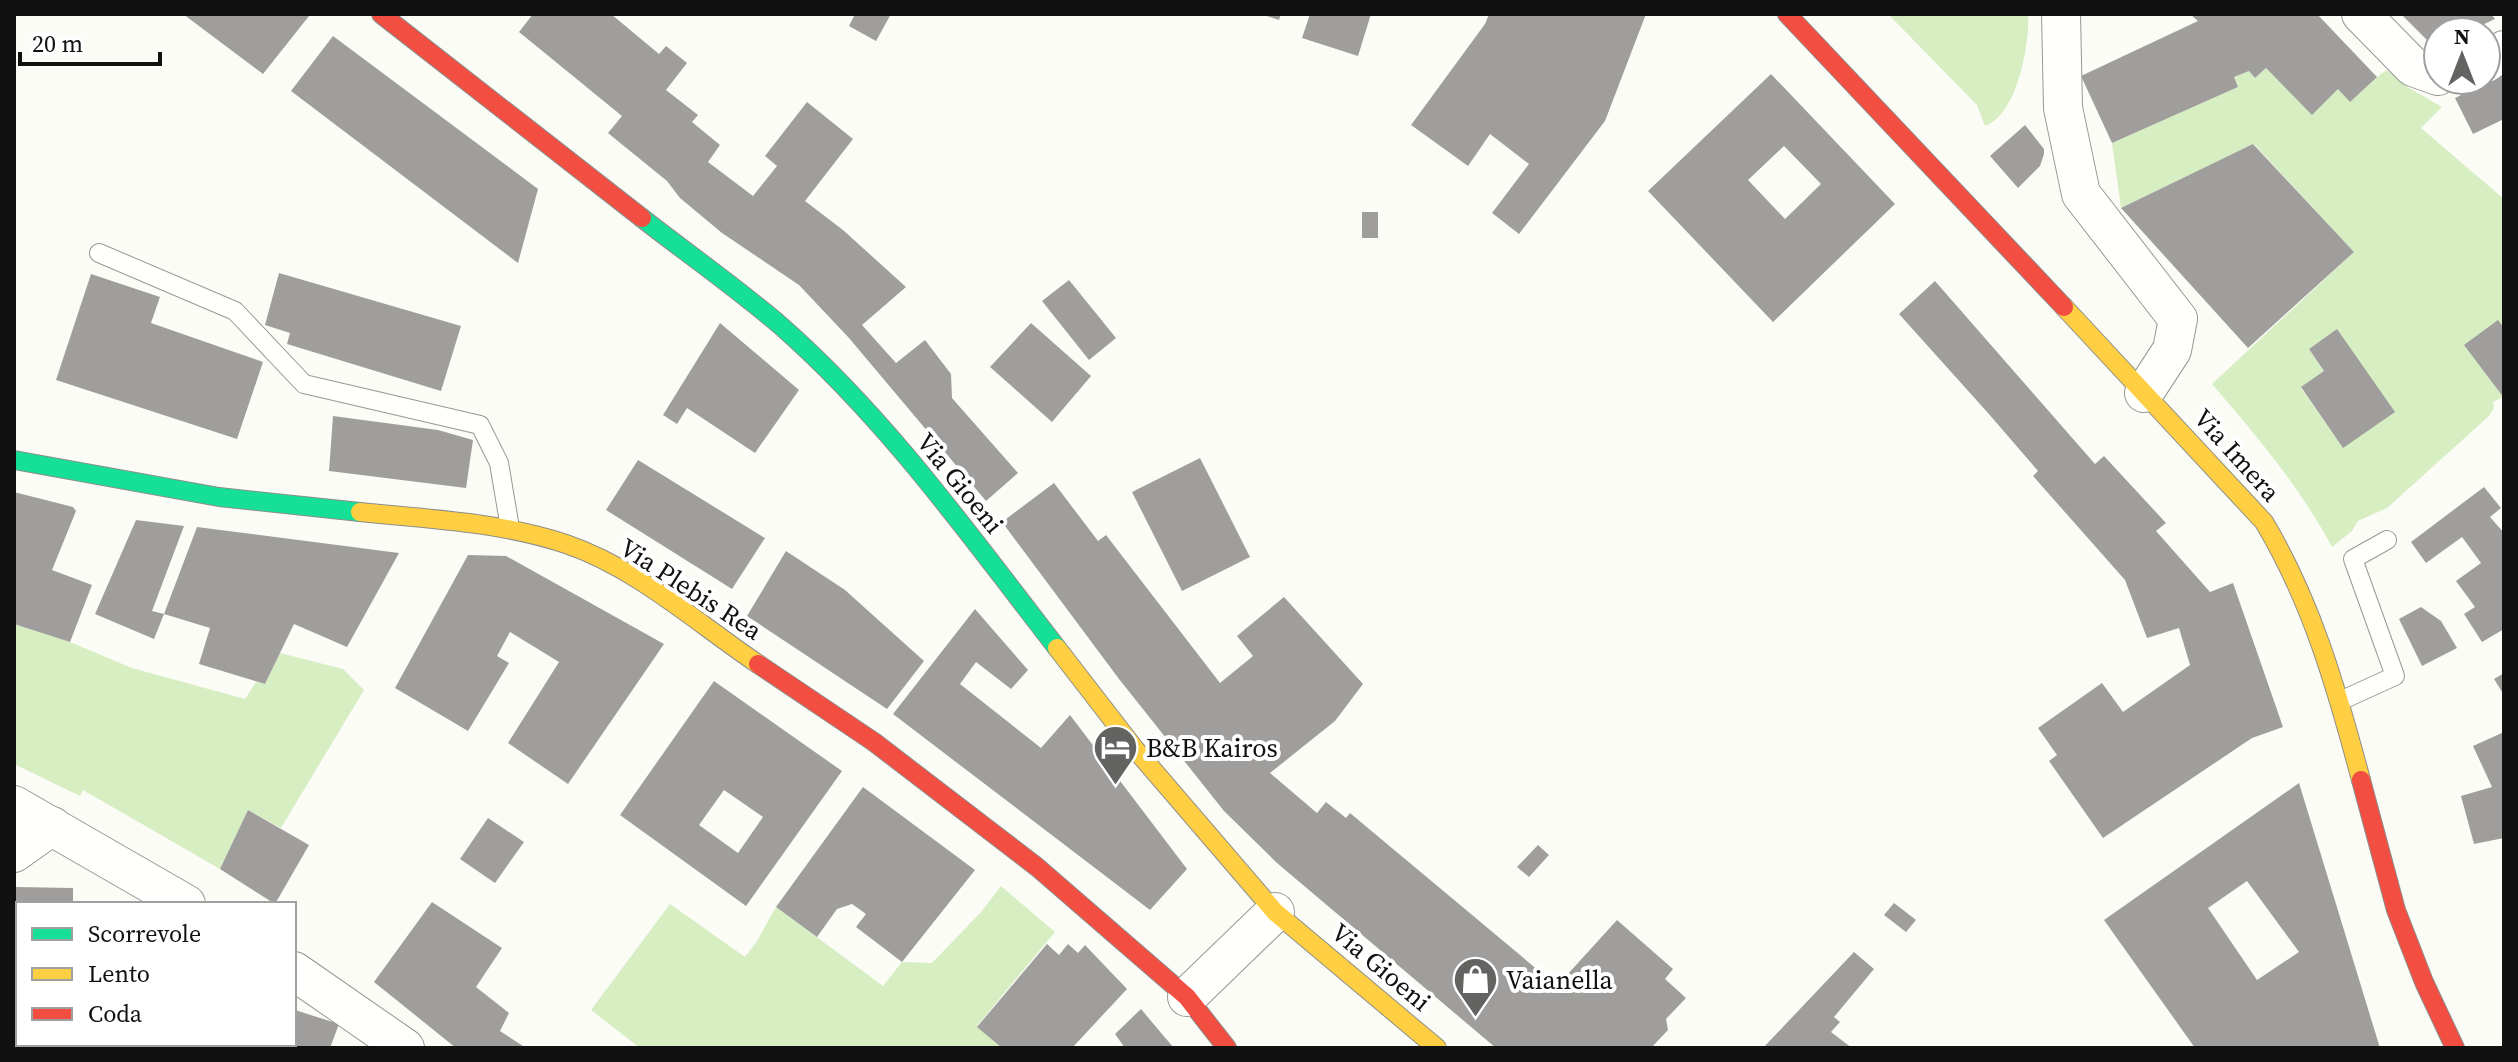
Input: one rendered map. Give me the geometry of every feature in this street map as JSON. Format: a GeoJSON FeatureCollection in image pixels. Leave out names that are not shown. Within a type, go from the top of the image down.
{"type":"FeatureCollection","features":[{"type":"Feature","properties":{"kind":"street","name":"Via Gioeni"},"geometry":{"type":"LineString","coordinates":[[381,14],[781,326],[870,414],[970,536],[1135,749],[1275,912],[1437,1048]]}},
{"type":"Feature","properties":{"kind":"street","name":"Via Imera"},"geometry":{"type":"LineString","coordinates":[[1787,14],[2264,522],[2288,562],[2304,598],[2340,701],[2396,910],[2424,982],[2455,1048]]}},
{"type":"Feature","properties":{"kind":"street"},"geometry":{"type":"LineString","coordinates":[[2061,14],[2063,108],[2081,194],[2178,319],[2172,350],[2144,393]]}},
{"type":"Feature","properties":{"kind":"street"},"geometry":{"type":"LineString","coordinates":[[2361,14],[2413,67],[2422,70]]}},
{"type":"Feature","properties":{"kind":"street","name":"Via Plebis Rea"},"geometry":{"type":"LineString","coordinates":[[14,460],[219,497],[510,528],[569,545],[631,575],[874,742],[1037,867],[1187,997],[1227,1048]]}},
{"type":"Feature","properties":{"kind":"street"},"geometry":{"type":"LineString","coordinates":[[14,805],[183,902]]}},
{"type":"Feature","properties":{"kind":"street"},"geometry":{"type":"LineString","coordinates":[[14,853],[52,826]]}},
{"type":"Feature","properties":{"kind":"street"},"geometry":{"type":"LineString","coordinates":[[1187,997],[1275,912]]}},
{"type":"Feature","properties":{"kind":"street"},"geometry":{"type":"LineString","coordinates":[[296,972],[405,1048]]}},
{"type":"Feature","properties":{"kind":"lane"},"geometry":{"type":"LineString","coordinates":[[99,253],[235,311],[304,384],[480,425],[499,463],[510,528]]}},
{"type":"Feature","properties":{"kind":"lane"},"geometry":{"type":"LineString","coordinates":[[2340,701],[2395,676],[2353,559],[2387,540]]}},
{"type":"Feature","properties":{"kind":"green space"},"geometry":{"type":"Polygon","coordinates":[[[1888,14],[2028,14],[2024,60],[2006,108],[1985,126],[1977,105],[1888,14]]]}},
{"type":"Feature","properties":{"kind":"green space"},"geometry":{"type":"Polygon","coordinates":[[[2266,68],[2312,114],[2338,89],[2377,77],[2387,70],[2409,88],[2442,107],[2421,128],[2504,199],[2504,328],[2465,345],[2503,397],[2493,402],[2494,408],[2489,416],[2387,508],[2358,521],[2352,531],[2332,547],[2292,483],[2212,384],[2354,252],[2254,144],[2121,208],[2112,143],[2238,87],[2234,77],[2249,71],[2255,78],[2266,68]],[[2337,330],[2309,349],[2324,371],[2301,388],[2343,448],[2337,330]]]}},
{"type":"Feature","properties":{"kind":"green space"},"geometry":{"type":"Polygon","coordinates":[[[14,624],[70,642],[132,668],[245,699],[256,682],[265,684],[280,653],[343,669],[364,690],[281,828],[248,810],[220,869],[83,790],[80,796],[14,764],[14,624]]]}},
{"type":"Feature","properties":{"kind":"green space"},"geometry":{"type":"Polygon","coordinates":[[[1001,886],[1055,932],[977,1026],[1002,1048],[640,1048],[591,1010],[670,904],[745,957],[776,907],[883,986],[902,962],[932,963],[981,912],[1001,886]]]}},
{"type":"Feature","properties":{"kind":"shaded area"},"geometry":{"type":"Polygon","coordinates":[[[64,1046],[146,1046],[146,1048],[64,1046]]]}},
{"type":"Feature","properties":{"kind":"building"},"geometry":{"type":"Polygon","coordinates":[[[183,14],[307,14],[309,16],[263,74],[183,14]]]}},
{"type":"Feature","properties":{"kind":"building"},"geometry":{"type":"Polygon","coordinates":[[[533,14],[611,14],[659,54],[666,46],[687,63],[666,90],[698,115],[692,122],[720,145],[708,162],[753,196],[777,166],[765,156],[807,102],[853,139],[805,201],[843,230],[906,287],[862,325],[896,363],[925,340],[951,374],[952,398],[1018,473],[986,501],[849,338],[799,285],[722,233],[680,198],[667,181],[608,133],[622,116],[519,32],[533,14]]]}},
{"type":"Feature","properties":{"kind":"building"},"geometry":{"type":"Polygon","coordinates":[[[855,14],[891,14],[876,41],[849,26],[855,14]]]}},
{"type":"Feature","properties":{"kind":"building"},"geometry":{"type":"Polygon","coordinates":[[[1261,14],[1281,14],[1279,20],[1261,14]]]}},
{"type":"Feature","properties":{"kind":"building"},"geometry":{"type":"Polygon","coordinates":[[[1310,14],[1371,14],[1358,56],[1302,38],[1310,14]]]}},
{"type":"Feature","properties":{"kind":"building"},"geometry":{"type":"Polygon","coordinates":[[[1489,14],[1646,14],[1605,121],[1519,234],[1492,213],[1529,164],[1490,134],[1468,166],[1411,125],[1485,24],[1489,14]]]}},
{"type":"Feature","properties":{"kind":"building"},"geometry":{"type":"Polygon","coordinates":[[[2190,14],[2317,14],[2377,77],[2350,102],[2338,89],[2312,115],[2266,68],[2255,78],[2249,71],[2234,77],[2238,87],[2112,143],[2081,76],[2198,21],[2190,14]]]}},
{"type":"Feature","properties":{"kind":"building"},"geometry":{"type":"Polygon","coordinates":[[[2401,14],[2493,16],[2422,16],[2422,35],[2401,14]]]}},
{"type":"Feature","properties":{"kind":"building"},"geometry":{"type":"Polygon","coordinates":[[[333,36],[538,189],[518,263],[291,91],[333,36]]]}},
{"type":"Feature","properties":{"kind":"building"},"geometry":{"type":"Polygon","coordinates":[[[1771,74],[1895,204],[1773,322],[1648,191],[1771,74]],[[1784,146],[1748,180],[1785,219],[1821,184],[1784,146]]]}},
{"type":"Feature","properties":{"kind":"building"},"geometry":{"type":"Polygon","coordinates":[[[2502,75],[2504,119],[2473,134],[2455,98],[2502,96],[2502,75]]]}},
{"type":"Feature","properties":{"kind":"building"},"geometry":{"type":"Polygon","coordinates":[[[2025,125],[2044,149],[2044,154],[2040,166],[2018,188],[1990,156],[2025,125]]]}},
{"type":"Feature","properties":{"kind":"building"},"geometry":{"type":"Polygon","coordinates":[[[2253,144],[2354,252],[2248,348],[2121,208],[2253,144]]]}},
{"type":"Feature","properties":{"kind":"building"},"geometry":{"type":"Polygon","coordinates":[[[1362,212],[1378,212],[1378,238],[1362,238],[1362,212]]]}},
{"type":"Feature","properties":{"kind":"building"},"geometry":{"type":"Polygon","coordinates":[[[279,273],[461,326],[441,391],[287,344],[290,333],[265,325],[279,273]]]}},
{"type":"Feature","properties":{"kind":"building"},"geometry":{"type":"Polygon","coordinates":[[[91,274],[160,297],[151,323],[263,362],[237,439],[56,380],[91,274]]]}},
{"type":"Feature","properties":{"kind":"building"},"geometry":{"type":"Polygon","coordinates":[[[1069,280],[1116,338],[1089,360],[1042,301],[1069,280]]]}},
{"type":"Feature","properties":{"kind":"building"},"geometry":{"type":"Polygon","coordinates":[[[1935,281],[2095,464],[2104,456],[2166,523],[2156,531],[2210,592],[2233,583],[2283,727],[2252,738],[2103,838],[2049,761],[2057,755],[2038,728],[2102,683],[2123,712],[2190,665],[2179,628],[2147,638],[2125,580],[2033,476],[2038,471],[1899,314],[1935,281]]]}},
{"type":"Feature","properties":{"kind":"building"},"geometry":{"type":"Polygon","coordinates":[[[2498,320],[2504,328],[2504,398],[2464,345],[2498,320]]]}},
{"type":"Feature","properties":{"kind":"building"},"geometry":{"type":"Polygon","coordinates":[[[720,323],[799,390],[755,453],[687,408],[677,424],[663,415],[720,323]]]}},
{"type":"Feature","properties":{"kind":"building"},"geometry":{"type":"Polygon","coordinates":[[[1031,323],[1091,376],[1052,422],[990,367],[1031,323]]]}},
{"type":"Feature","properties":{"kind":"building"},"geometry":{"type":"Polygon","coordinates":[[[2337,329],[2395,412],[2343,448],[2301,387],[2324,371],[2309,349],[2337,329]]]}},
{"type":"Feature","properties":{"kind":"building"},"geometry":{"type":"Polygon","coordinates":[[[333,416],[438,430],[473,440],[466,488],[329,471],[333,416]]]}},
{"type":"Feature","properties":{"kind":"building"},"geometry":{"type":"Polygon","coordinates":[[[1200,458],[1250,557],[1182,591],[1132,492],[1200,458]]]}},
{"type":"Feature","properties":{"kind":"building"},"geometry":{"type":"Polygon","coordinates":[[[638,460],[765,538],[732,589],[606,510],[638,460]]]}},
{"type":"Feature","properties":{"kind":"building"},"geometry":{"type":"Polygon","coordinates":[[[1054,483],[1098,541],[1106,535],[1220,683],[1253,656],[1237,636],[1284,597],[1363,684],[1335,721],[1270,773],[1317,813],[1326,802],[1346,818],[1350,813],[1557,986],[1617,920],[1673,969],[1665,979],[1686,998],[1666,1019],[1668,1030],[1651,1048],[1496,1048],[1277,863],[1224,811],[1119,679],[1002,522],[1054,483]]]}},
{"type":"Feature","properties":{"kind":"building"},"geometry":{"type":"Polygon","coordinates":[[[2484,487],[2501,508],[2490,517],[2504,533],[2504,629],[2482,642],[2464,614],[2475,607],[2456,581],[2481,563],[2462,537],[2426,563],[2411,542],[2484,487]]]}},
{"type":"Feature","properties":{"kind":"building"},"geometry":{"type":"Polygon","coordinates":[[[14,492],[73,507],[76,511],[52,570],[92,585],[70,642],[14,624],[14,492]]]}},
{"type":"Feature","properties":{"kind":"building"},"geometry":{"type":"Polygon","coordinates":[[[136,520],[184,526],[152,611],[164,614],[154,639],[95,614],[136,520]]]}},
{"type":"Feature","properties":{"kind":"building"},"geometry":{"type":"Polygon","coordinates":[[[197,527],[399,553],[347,647],[294,624],[265,684],[199,664],[210,628],[164,614],[197,527]]]}},
{"type":"Feature","properties":{"kind":"building"},"geometry":{"type":"Polygon","coordinates":[[[786,551],[845,590],[924,661],[887,709],[747,616],[786,551]]]}},
{"type":"Feature","properties":{"kind":"building"},"geometry":{"type":"Polygon","coordinates":[[[468,555],[506,556],[664,644],[568,784],[508,743],[559,662],[510,632],[497,656],[509,663],[468,731],[395,688],[468,555]]]}},
{"type":"Feature","properties":{"kind":"building"},"geometry":{"type":"Polygon","coordinates":[[[2421,607],[2441,621],[2457,648],[2422,666],[2399,619],[2421,607]]]}},
{"type":"Feature","properties":{"kind":"building"},"geometry":{"type":"Polygon","coordinates":[[[975,609],[1028,670],[1011,689],[976,662],[960,684],[1041,748],[1070,715],[1187,869],[1150,910],[893,714],[975,609]]]}},
{"type":"Feature","properties":{"kind":"building"},"geometry":{"type":"Polygon","coordinates":[[[2504,673],[2504,695],[2494,679],[2504,673]]]}},
{"type":"Feature","properties":{"kind":"building"},"geometry":{"type":"Polygon","coordinates":[[[714,681],[842,771],[746,906],[620,815],[714,681]],[[724,790],[699,825],[738,853],[763,817],[724,790]]]}},
{"type":"Feature","properties":{"kind":"building"},"geometry":{"type":"Polygon","coordinates":[[[2504,732],[2504,838],[2474,844],[2461,796],[2492,787],[2473,746],[2504,732]]]}},
{"type":"Feature","properties":{"kind":"building"},"geometry":{"type":"Polygon","coordinates":[[[2299,783],[2380,1048],[2195,1048],[2104,920],[2299,783]],[[2247,881],[2208,908],[2257,980],[2299,952],[2247,881]]]}},
{"type":"Feature","properties":{"kind":"building"},"geometry":{"type":"Polygon","coordinates":[[[863,787],[975,870],[902,962],[856,927],[866,914],[852,904],[837,909],[817,937],[776,907],[863,787]]]}},
{"type":"Feature","properties":{"kind":"building"},"geometry":{"type":"Polygon","coordinates":[[[248,810],[309,845],[276,902],[220,869],[248,810]]]}},
{"type":"Feature","properties":{"kind":"building"},"geometry":{"type":"Polygon","coordinates":[[[488,818],[524,842],[495,883],[460,859],[488,818]]]}},
{"type":"Feature","properties":{"kind":"building"},"geometry":{"type":"Polygon","coordinates":[[[1538,845],[1549,855],[1529,877],[1517,867],[1538,845]]]}},
{"type":"Feature","properties":{"kind":"building"},"geometry":{"type":"Polygon","coordinates":[[[16,887],[73,888],[73,902],[16,902],[16,887]]]}},
{"type":"Feature","properties":{"kind":"building"},"geometry":{"type":"Polygon","coordinates":[[[432,902],[502,948],[476,987],[509,1013],[500,1031],[526,1048],[456,1048],[374,982],[432,902]]]}},
{"type":"Feature","properties":{"kind":"building"},"geometry":{"type":"Polygon","coordinates":[[[1894,903],[1916,920],[1906,932],[1884,915],[1894,903]]]}},
{"type":"Feature","properties":{"kind":"building"},"geometry":{"type":"Polygon","coordinates":[[[16,911],[16,1046],[64,1048],[14,1048],[16,911]]]}},
{"type":"Feature","properties":{"kind":"building"},"geometry":{"type":"Polygon","coordinates":[[[1047,944],[1059,955],[1068,944],[1078,953],[1085,945],[1127,989],[1072,1048],[1002,1048],[977,1027],[1047,944]]]}},
{"type":"Feature","properties":{"kind":"building"},"geometry":{"type":"Polygon","coordinates":[[[1854,952],[1874,969],[1834,1017],[1840,1022],[1831,1032],[1852,1048],[1763,1048],[1854,952]]]}},
{"type":"Feature","properties":{"kind":"building"},"geometry":{"type":"Polygon","coordinates":[[[1141,1009],[1174,1048],[1125,1048],[1115,1034],[1141,1009]]]}},
{"type":"Feature","properties":{"kind":"building"},"geometry":{"type":"Polygon","coordinates":[[[296,1010],[339,1024],[330,1048],[146,1048],[296,1046],[296,1010]]]}},
{"type":"Feature","properties":{"kind":"traffic: fast"},"geometry":{"type":"LineString","coordinates":[[642,218],[781,326],[857,400],[960,522],[1057,648]]}},
{"type":"Feature","properties":{"kind":"traffic: fast"},"geometry":{"type":"LineString","coordinates":[[14,460],[219,497],[360,512]]}},
{"type":"Feature","properties":{"kind":"traffic: slow"},"geometry":{"type":"LineString","coordinates":[[2064,307],[2264,522],[2296,583],[2322,647],[2361,780]]}},
{"type":"Feature","properties":{"kind":"traffic: slow"},"geometry":{"type":"LineString","coordinates":[[360,512],[490,526],[566,544],[592,554],[642,582],[758,664]]}},
{"type":"Feature","properties":{"kind":"traffic: slow"},"geometry":{"type":"LineString","coordinates":[[1057,648],[1135,749],[1275,912],[1437,1048]]}},
{"type":"Feature","properties":{"kind":"traffic: jam"},"geometry":{"type":"LineString","coordinates":[[381,14],[642,218]]}},
{"type":"Feature","properties":{"kind":"traffic: jam"},"geometry":{"type":"LineString","coordinates":[[1787,14],[2064,307]]}},
{"type":"Feature","properties":{"kind":"traffic: jam"},"geometry":{"type":"LineString","coordinates":[[758,664],[874,742],[1037,867],[1187,997],[1227,1048]]}},
{"type":"Feature","properties":{"kind":"traffic: jam"},"geometry":{"type":"LineString","coordinates":[[2361,780],[2396,910],[2424,982],[2455,1048]]}},
{"type":"Feature","properties":{"kind":"place","name":"B&B Kairos"},"geometry":{"type":"Point","coordinates":[1115,787]}},
{"type":"Feature","properties":{"kind":"place","name":"Vaianella"},"geometry":{"type":"Point","coordinates":[1475,1019]}}]}
